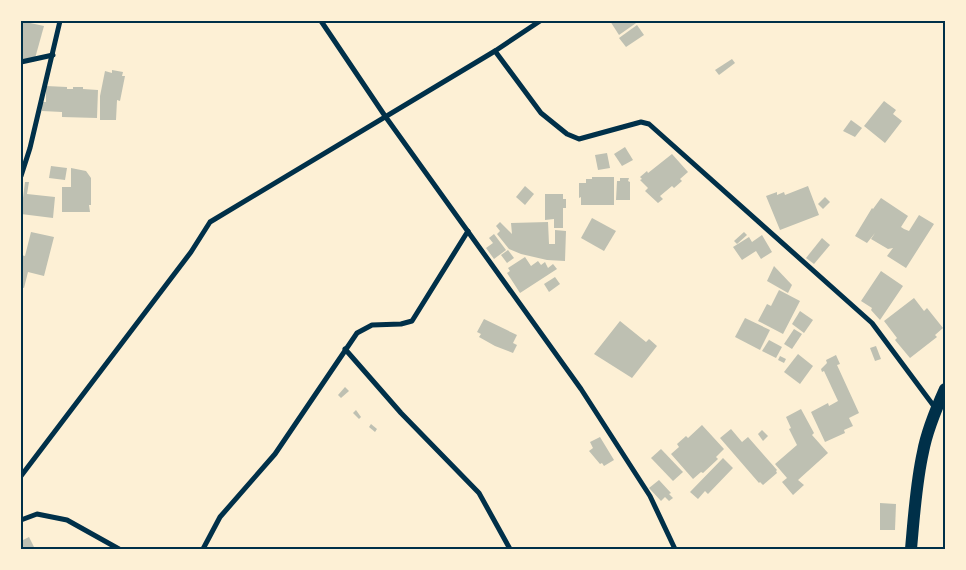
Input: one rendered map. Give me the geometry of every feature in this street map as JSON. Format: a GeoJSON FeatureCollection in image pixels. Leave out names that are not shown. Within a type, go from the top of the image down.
{"type":"FeatureCollection","features":[{"type":"Feature","properties":{"kind":"main road"},"geometry":{"type":"LineString","coordinates":[[911,549],[923,450],[945,389]]}},
{"type":"Feature","properties":{"kind":"street"},"geometry":{"type":"LineString","coordinates":[[21,176],[53,55],[60,21]]}},
{"type":"Feature","properties":{"kind":"street"},"geometry":{"type":"LineString","coordinates":[[321,21],[385,116],[581,389],[650,496],[675,549]]}},
{"type":"Feature","properties":{"kind":"street"},"geometry":{"type":"LineString","coordinates":[[21,476],[191,252],[210,222],[495,51],[540,21]]}},
{"type":"Feature","properties":{"kind":"street"},"geometry":{"type":"LineString","coordinates":[[495,51],[541,113],[566,134],[579,139],[641,122],[649,124],[872,323],[936,410]]}},
{"type":"Feature","properties":{"kind":"street"},"geometry":{"type":"LineString","coordinates":[[21,62],[53,55]]}},
{"type":"Feature","properties":{"kind":"street"},"geometry":{"type":"LineString","coordinates":[[203,549],[220,517],[275,454],[356,334],[372,325],[401,324],[412,320],[468,231]]}},
{"type":"Feature","properties":{"kind":"street"},"geometry":{"type":"LineString","coordinates":[[345,349],[401,413],[479,494],[510,549]]}},
{"type":"Feature","properties":{"kind":"street"},"geometry":{"type":"LineString","coordinates":[[21,520],[36,514],[67,520],[119,549]]}},
{"type":"Feature","properties":{"kind":"building"},"geometry":{"type":"Polygon","coordinates":[[[21,21],[44,26],[34,62],[21,59],[21,21]]]}},
{"type":"Feature","properties":{"kind":"building"},"geometry":{"type":"Polygon","coordinates":[[[610,21],[639,21],[619,35],[610,21]]]}},
{"type":"Feature","properties":{"kind":"building"},"geometry":{"type":"Polygon","coordinates":[[[637,25],[644,35],[626,47],[619,38],[637,25]]]}},
{"type":"Feature","properties":{"kind":"building"},"geometry":{"type":"Polygon","coordinates":[[[732,59],[735,63],[719,75],[715,70],[732,59]]]}},
{"type":"Feature","properties":{"kind":"building"},"geometry":{"type":"Polygon","coordinates":[[[112,70],[123,72],[122,76],[125,76],[120,101],[117,100],[116,120],[100,120],[100,96],[105,71],[112,73],[112,70]]]}},
{"type":"Feature","properties":{"kind":"building"},"geometry":{"type":"Polygon","coordinates":[[[46,86],[67,87],[67,89],[83,87],[83,89],[98,90],[97,118],[62,117],[62,112],[42,111],[42,102],[46,102],[46,86]]]}},
{"type":"Feature","properties":{"kind":"building"},"geometry":{"type":"Polygon","coordinates":[[[884,101],[896,110],[893,114],[902,121],[885,143],[864,126],[884,101]]]}},
{"type":"Feature","properties":{"kind":"building"},"geometry":{"type":"Polygon","coordinates":[[[851,120],[862,128],[855,137],[843,131],[851,120]]]}},
{"type":"Feature","properties":{"kind":"building"},"geometry":{"type":"Polygon","coordinates":[[[625,147],[633,160],[622,166],[614,154],[625,147]]]}},
{"type":"Feature","properties":{"kind":"building"},"geometry":{"type":"Polygon","coordinates":[[[607,153],[610,168],[598,170],[595,155],[607,153]]]}},
{"type":"Feature","properties":{"kind":"building"},"geometry":{"type":"Polygon","coordinates":[[[672,154],[688,172],[674,188],[672,186],[660,196],[663,199],[658,203],[645,191],[648,188],[640,180],[642,179],[640,177],[672,154]]]}},
{"type":"Feature","properties":{"kind":"building"},"geometry":{"type":"Polygon","coordinates":[[[51,166],[67,168],[65,180],[49,178],[51,166]]]}},
{"type":"Feature","properties":{"kind":"building"},"geometry":{"type":"Polygon","coordinates":[[[71,168],[86,171],[91,178],[90,212],[62,212],[62,187],[71,187],[71,168]]]}},
{"type":"Feature","properties":{"kind":"building"},"geometry":{"type":"Polygon","coordinates":[[[592,177],[614,177],[614,205],[581,205],[579,183],[586,183],[586,179],[592,179],[592,177]]]}},
{"type":"Feature","properties":{"kind":"building"},"geometry":{"type":"Polygon","coordinates":[[[620,178],[629,178],[630,200],[616,200],[617,181],[620,181],[620,178]]]}},
{"type":"Feature","properties":{"kind":"building"},"geometry":{"type":"Polygon","coordinates":[[[25,182],[29,182],[27,194],[55,197],[53,218],[21,214],[25,182]]]}},
{"type":"Feature","properties":{"kind":"building"},"geometry":{"type":"Polygon","coordinates":[[[525,186],[534,194],[525,205],[516,197],[525,186]]]}},
{"type":"Feature","properties":{"kind":"building"},"geometry":{"type":"Polygon","coordinates":[[[808,186],[819,215],[780,230],[766,196],[777,192],[777,195],[784,192],[785,195],[808,186]]]}},
{"type":"Feature","properties":{"kind":"building"},"geometry":{"type":"Polygon","coordinates":[[[545,194],[563,194],[563,199],[566,199],[566,208],[563,208],[563,228],[554,228],[554,219],[545,220],[545,194]]]}},
{"type":"Feature","properties":{"kind":"building"},"geometry":{"type":"Polygon","coordinates":[[[825,197],[830,202],[823,209],[818,204],[825,197]]]}},
{"type":"Feature","properties":{"kind":"building"},"geometry":{"type":"Polygon","coordinates":[[[881,198],[908,216],[901,227],[904,229],[909,231],[919,215],[934,224],[906,268],[887,256],[893,248],[888,249],[871,239],[875,233],[867,243],[855,236],[872,208],[881,198]]]}},
{"type":"Feature","properties":{"kind":"building"},"geometry":{"type":"Polygon","coordinates":[[[592,218],[616,231],[604,251],[581,238],[592,218]]]}},
{"type":"Feature","properties":{"kind":"building"},"geometry":{"type":"Polygon","coordinates":[[[500,222],[512,234],[511,223],[548,222],[549,244],[555,244],[555,230],[566,231],[565,261],[547,260],[509,249],[497,234],[500,231],[496,226],[500,222]]]}},
{"type":"Feature","properties":{"kind":"building"},"geometry":{"type":"Polygon","coordinates":[[[31,232],[54,237],[44,276],[28,272],[24,288],[21,287],[21,255],[25,256],[31,232]]]}},
{"type":"Feature","properties":{"kind":"building"},"geometry":{"type":"Polygon","coordinates":[[[744,232],[747,235],[737,244],[734,241],[744,232]]]}},
{"type":"Feature","properties":{"kind":"building"},"geometry":{"type":"Polygon","coordinates":[[[494,234],[506,250],[494,259],[486,248],[493,243],[489,238],[494,234]]]}},
{"type":"Feature","properties":{"kind":"building"},"geometry":{"type":"Polygon","coordinates":[[[762,235],[772,252],[761,259],[756,251],[742,260],[733,247],[749,237],[752,242],[762,235]]]}},
{"type":"Feature","properties":{"kind":"building"},"geometry":{"type":"Polygon","coordinates":[[[822,238],[830,245],[814,264],[806,258],[822,238]]]}},
{"type":"Feature","properties":{"kind":"building"},"geometry":{"type":"Polygon","coordinates":[[[508,250],[514,258],[507,263],[501,255],[508,250]]]}},
{"type":"Feature","properties":{"kind":"building"},"geometry":{"type":"Polygon","coordinates":[[[525,257],[531,266],[538,261],[541,265],[545,262],[548,268],[553,264],[557,269],[520,293],[507,273],[510,271],[508,268],[525,257]]]}},
{"type":"Feature","properties":{"kind":"building"},"geometry":{"type":"Polygon","coordinates":[[[774,266],[792,285],[788,293],[767,281],[774,266]]]}},
{"type":"Feature","properties":{"kind":"building"},"geometry":{"type":"Polygon","coordinates":[[[881,271],[903,286],[880,320],[871,310],[872,308],[861,301],[881,271]]]}},
{"type":"Feature","properties":{"kind":"building"},"geometry":{"type":"Polygon","coordinates":[[[555,277],[560,284],[549,292],[544,284],[555,277]]]}},
{"type":"Feature","properties":{"kind":"building"},"geometry":{"type":"Polygon","coordinates":[[[779,290],[800,301],[783,334],[758,321],[767,304],[771,306],[779,290]]]}},
{"type":"Feature","properties":{"kind":"building"},"geometry":{"type":"Polygon","coordinates":[[[914,298],[924,311],[927,308],[943,328],[935,335],[937,337],[910,358],[895,340],[897,338],[884,321],[914,298]]]}},
{"type":"Feature","properties":{"kind":"building"},"geometry":{"type":"Polygon","coordinates":[[[800,311],[813,320],[804,333],[792,324],[800,311]]]}},
{"type":"Feature","properties":{"kind":"building"},"geometry":{"type":"Polygon","coordinates":[[[745,318],[770,330],[760,350],[735,337],[745,318]]]}},
{"type":"Feature","properties":{"kind":"building"},"geometry":{"type":"Polygon","coordinates":[[[484,319],[517,335],[513,343],[517,345],[513,353],[479,337],[481,334],[477,332],[484,319]]]}},
{"type":"Feature","properties":{"kind":"building"},"geometry":{"type":"Polygon","coordinates":[[[620,321],[646,342],[649,339],[657,346],[632,378],[594,354],[620,321]]]}},
{"type":"Feature","properties":{"kind":"building"},"geometry":{"type":"Polygon","coordinates":[[[794,329],[802,334],[792,349],[784,344],[794,329]]]}},
{"type":"Feature","properties":{"kind":"building"},"geometry":{"type":"Polygon","coordinates":[[[769,340],[782,347],[776,358],[762,351],[769,340]]]}},
{"type":"Feature","properties":{"kind":"building"},"geometry":{"type":"Polygon","coordinates":[[[876,346],[881,359],[875,361],[870,348],[876,346]]]}},
{"type":"Feature","properties":{"kind":"building"},"geometry":{"type":"Polygon","coordinates":[[[798,354],[813,366],[800,384],[784,372],[798,354]]]}},
{"type":"Feature","properties":{"kind":"building"},"geometry":{"type":"Polygon","coordinates":[[[836,355],[840,364],[837,365],[859,413],[849,418],[853,426],[844,430],[845,433],[825,442],[811,412],[828,403],[829,406],[838,401],[824,371],[822,372],[821,369],[827,363],[826,360],[836,355]]]}},
{"type":"Feature","properties":{"kind":"building"},"geometry":{"type":"Polygon","coordinates":[[[780,356],[786,359],[784,363],[778,360],[780,356]]]}},
{"type":"Feature","properties":{"kind":"building"},"geometry":{"type":"Polygon","coordinates":[[[345,387],[349,391],[341,398],[338,395],[345,387]]]}},
{"type":"Feature","properties":{"kind":"building"},"geometry":{"type":"Polygon","coordinates":[[[801,409],[814,433],[812,435],[828,453],[798,480],[804,485],[793,495],[782,482],[787,478],[775,464],[797,445],[789,429],[791,428],[786,417],[801,409]]]}},
{"type":"Feature","properties":{"kind":"building"},"geometry":{"type":"Polygon","coordinates":[[[356,410],[361,417],[359,419],[353,413],[356,410]]]}},
{"type":"Feature","properties":{"kind":"building"},"geometry":{"type":"Polygon","coordinates":[[[371,424],[377,429],[375,432],[369,427],[371,424]]]}},
{"type":"Feature","properties":{"kind":"building"},"geometry":{"type":"Polygon","coordinates":[[[702,425],[724,449],[716,457],[718,459],[703,473],[701,472],[693,479],[671,454],[679,447],[677,444],[686,436],[688,438],[702,425]]]}},
{"type":"Feature","properties":{"kind":"building"},"geometry":{"type":"Polygon","coordinates":[[[731,429],[742,442],[748,437],[777,470],[777,473],[763,485],[759,483],[720,438],[731,429]]]}},
{"type":"Feature","properties":{"kind":"building"},"geometry":{"type":"Polygon","coordinates":[[[762,430],[768,436],[763,441],[758,434],[762,430]]]}},
{"type":"Feature","properties":{"kind":"building"},"geometry":{"type":"Polygon","coordinates":[[[600,437],[614,460],[604,466],[589,451],[593,448],[590,442],[600,437]]]}},
{"type":"Feature","properties":{"kind":"building"},"geometry":{"type":"Polygon","coordinates":[[[661,449],[683,472],[673,481],[651,458],[661,449]]]}},
{"type":"Feature","properties":{"kind":"building"},"geometry":{"type":"Polygon","coordinates":[[[723,458],[733,468],[708,494],[705,491],[698,499],[690,492],[723,458]]]}},
{"type":"Feature","properties":{"kind":"building"},"geometry":{"type":"Polygon","coordinates":[[[659,480],[671,493],[669,494],[673,498],[669,501],[665,497],[661,501],[649,488],[659,480]]]}},
{"type":"Feature","properties":{"kind":"building"},"geometry":{"type":"Polygon","coordinates":[[[880,503],[896,504],[895,530],[880,530],[880,503]]]}},
{"type":"Feature","properties":{"kind":"building"},"geometry":{"type":"Polygon","coordinates":[[[29,537],[35,549],[21,549],[21,541],[29,537]]]}}]}
